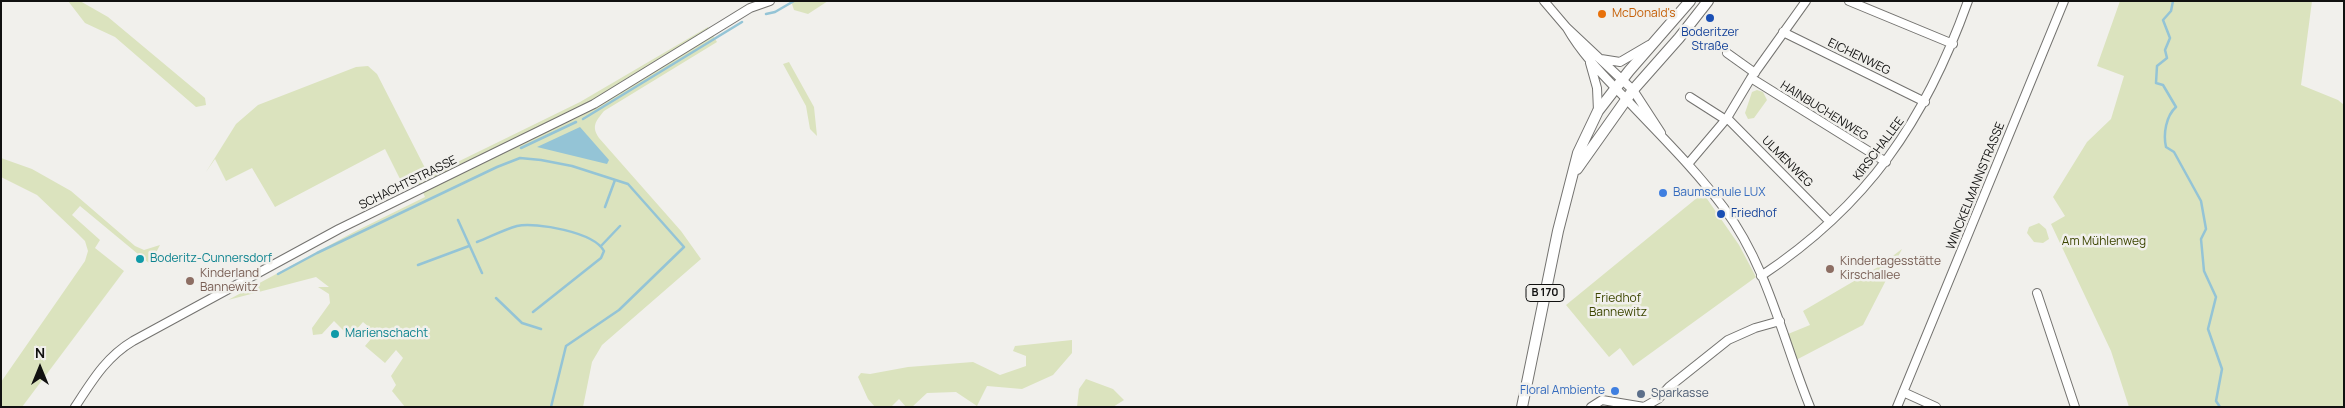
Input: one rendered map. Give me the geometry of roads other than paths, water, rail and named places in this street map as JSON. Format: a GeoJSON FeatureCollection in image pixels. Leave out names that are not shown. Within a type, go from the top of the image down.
{"type":"FeatureCollection","features":[{"type":"Feature","properties":{"kind":"main road","name":"B 170"},"geometry":{"type":"LineString","coordinates":[[1522,407],[1558,232],[1575,172],[1578,153],[1598,111],[1690,1]]}},
{"type":"Feature","properties":{"kind":"main road","name":"B 170"},"geometry":{"type":"LineString","coordinates":[[1575,172],[1626,99],[1680,38],[1708,1]]}},
{"type":"Feature","properties":{"kind":"street","name":"SCHACHTSTRASSE"},"geometry":{"type":"LineString","coordinates":[[75,407],[102,367],[117,351],[133,341],[339,229],[594,104],[749,4],[770,1]]}},
{"type":"Feature","properties":{"kind":"street"},"geometry":{"type":"LineString","coordinates":[[1544,1],[1567,28],[1590,61],[1619,85],[1634,90],[1663,137]]}},
{"type":"Feature","properties":{"kind":"street"},"geometry":{"type":"LineString","coordinates":[[1688,164],[1727,119],[1753,76],[1806,1]]}},
{"type":"Feature","properties":{"kind":"street"},"geometry":{"type":"LineString","coordinates":[[1849,1],[1953,44]]}},
{"type":"Feature","properties":{"kind":"street","name":"KIRSCHALLEE"},"geometry":{"type":"LineString","coordinates":[[1761,276],[1804,245],[1830,222],[1886,162],[1925,102],[1953,44],[1968,1]]}},
{"type":"Feature","properties":{"kind":"street","name":"WINCKELMANNSTRASSE"},"geometry":{"type":"LineString","coordinates":[[1897,407],[2064,1]]}},
{"type":"Feature","properties":{"kind":"street"},"geometry":{"type":"LineString","coordinates":[[1567,28],[1599,58],[1619,85],[1626,99],[1688,164],[1726,211],[1761,276],[1780,321],[1810,407]]}},
{"type":"Feature","properties":{"kind":"street","name":"EICHENWEG"},"geometry":{"type":"LineString","coordinates":[[1783,32],[1925,102]]}},
{"type":"Feature","properties":{"kind":"street"},"geometry":{"type":"LineString","coordinates":[[1599,58],[1612,62],[1625,60],[1655,42]]}},
{"type":"Feature","properties":{"kind":"street","name":"HAINBUCHENWEG"},"geometry":{"type":"LineString","coordinates":[[1726,53],[1753,76],[1886,162]]}},
{"type":"Feature","properties":{"kind":"street"},"geometry":{"type":"LineString","coordinates":[[1590,61],[1598,88],[1598,111]]}},
{"type":"Feature","properties":{"kind":"street","name":"ULMENWEG"},"geometry":{"type":"LineString","coordinates":[[1690,97],[1727,119],[1830,222]]}},
{"type":"Feature","properties":{"kind":"street"},"geometry":{"type":"LineString","coordinates":[[2037,293],[2075,407]]}},
{"type":"Feature","properties":{"kind":"street"},"geometry":{"type":"LineString","coordinates":[[1592,407],[1602,400],[1644,407],[1658,399],[1728,340],[1755,328],[1780,321]]}},
{"type":"Feature","properties":{"kind":"street"},"geometry":{"type":"LineString","coordinates":[[1903,392],[1936,407]]}},
{"type":"Feature","properties":{"kind":"street"},"geometry":{"type":"LineString","coordinates":[[1658,399],[1662,407]]}},
{"type":"Feature","properties":{"kind":"water"},"geometry":{"type":"Polygon","coordinates":[[[580,127],[609,160],[607,164],[537,147],[580,127]]]}},
{"type":"Feature","properties":{"kind":"waterway"},"geometry":{"type":"LineString","coordinates":[[766,14],[775,12],[794,1]]}},
{"type":"Feature","properties":{"kind":"waterway"},"geometry":{"type":"LineString","coordinates":[[2173,1],[2171,11],[2163,20],[2170,38],[2165,50],[2167,58],[2157,66],[2156,83],[2163,85],[2176,107],[2170,115],[2166,126],[2166,147],[2174,152],[2201,201],[2206,229],[2201,239],[2204,271],[2216,297],[2208,329],[2222,369],[2216,401],[2220,407]]}},
{"type":"Feature","properties":{"kind":"waterway"},"geometry":{"type":"LineString","coordinates":[[583,119],[742,22]]}},
{"type":"Feature","properties":{"kind":"waterway"},"geometry":{"type":"LineString","coordinates":[[521,148],[576,122]]}},
{"type":"Feature","properties":{"kind":"waterway"},"geometry":{"type":"LineString","coordinates":[[278,274],[317,253],[497,167],[520,158],[572,166],[628,184],[684,247],[619,310],[566,346],[551,407]]}},
{"type":"Feature","properties":{"kind":"waterway"},"geometry":{"type":"LineString","coordinates":[[605,207],[615,180]]}},
{"type":"Feature","properties":{"kind":"waterway"},"geometry":{"type":"LineString","coordinates":[[458,220],[482,273]]}},
{"type":"Feature","properties":{"kind":"waterway"},"geometry":{"type":"LineString","coordinates":[[477,242],[517,226],[526,225],[550,227],[577,234],[598,244],[604,251],[601,258],[533,312]]}},
{"type":"Feature","properties":{"kind":"waterway"},"geometry":{"type":"LineString","coordinates":[[601,246],[620,226]]}},
{"type":"Feature","properties":{"kind":"waterway"},"geometry":{"type":"LineString","coordinates":[[418,265],[469,246]]}},
{"type":"Feature","properties":{"kind":"waterway"},"geometry":{"type":"LineString","coordinates":[[496,298],[522,323],[541,329]]}},
{"type":"Feature","properties":{"kind":"place","name":"McDonald's"},"geometry":{"type":"Point","coordinates":[1602,14]}},
{"type":"Feature","properties":{"kind":"place","name":"Boderitzer Straße"},"geometry":{"type":"Point","coordinates":[1710,18]}},
{"type":"Feature","properties":{"kind":"place","name":"Baumschule LUX"},"geometry":{"type":"Point","coordinates":[1663,193]}},
{"type":"Feature","properties":{"kind":"place","name":"Friedhof"},"geometry":{"type":"Point","coordinates":[1721,214]}},
{"type":"Feature","properties":{"kind":"place","name":"Boderitz-Cunnersdorf"},"geometry":{"type":"Point","coordinates":[140,259]}},
{"type":"Feature","properties":{"kind":"place","name":"Kindertagesstätte Kirschallee"},"geometry":{"type":"Point","coordinates":[1830,269]}},
{"type":"Feature","properties":{"kind":"place","name":"Kinderland Bannewitz"},"geometry":{"type":"Point","coordinates":[190,281]}},
{"type":"Feature","properties":{"kind":"place","name":"Marienschacht"},"geometry":{"type":"Point","coordinates":[335,334]}},
{"type":"Feature","properties":{"kind":"place","name":"Floral Ambiente"},"geometry":{"type":"Point","coordinates":[1615,391]}},
{"type":"Feature","properties":{"kind":"place","name":"Sparkasse"},"geometry":{"type":"Point","coordinates":[1641,394]}},
{"type":"Feature","properties":{"kind":"park label","name":"Am Mühlenweg"},"geometry":{"type":"Point","coordinates":[2104,242]}},
{"type":"Feature","properties":{"kind":"park label","name":"Friedhof Bannewitz"},"geometry":{"type":"Point","coordinates":[1618,306]}}]}
